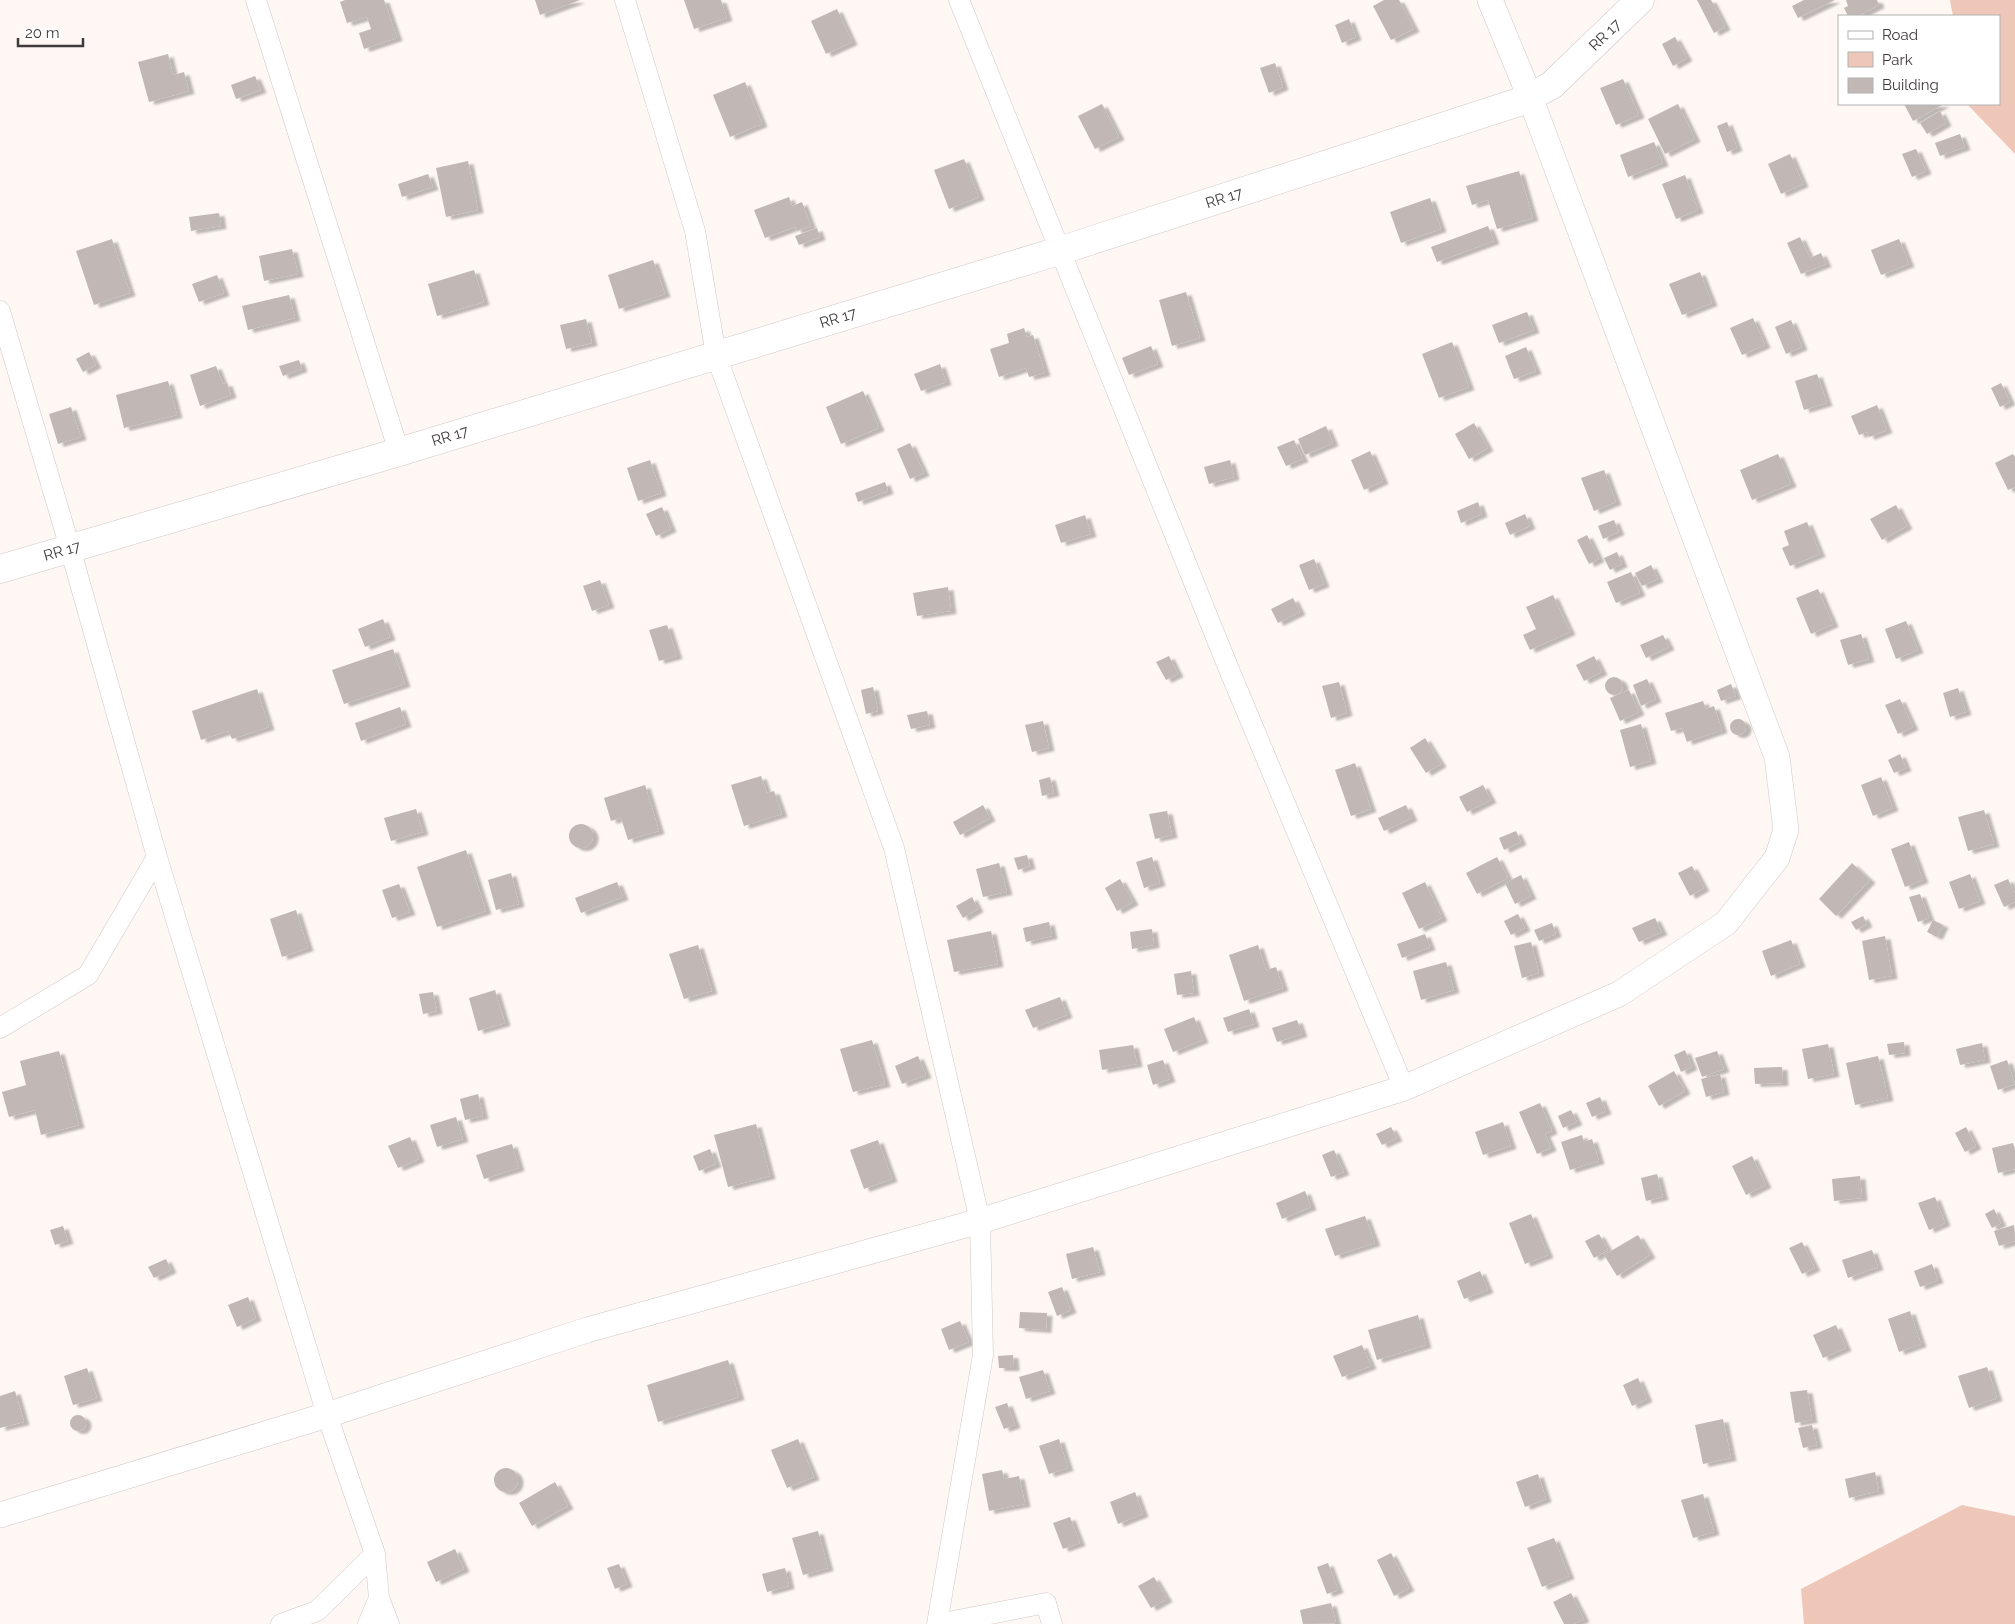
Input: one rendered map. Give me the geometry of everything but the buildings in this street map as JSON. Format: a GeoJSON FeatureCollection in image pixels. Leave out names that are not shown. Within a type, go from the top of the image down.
{"type":"FeatureCollection","features":[{"type":"Feature","properties":{"kind":"main road","name":"RR 17"},"geometry":{"type":"LineString","coordinates":[[0,569],[399,452],[1062,250],[1530,97],[1552,85],[1640,0]]}},
{"type":"Feature","properties":{"kind":"street"},"geometry":{"type":"LineString","coordinates":[[256,0],[399,452]]}},
{"type":"Feature","properties":{"kind":"street"},"geometry":{"type":"LineString","coordinates":[[626,0],[695,232],[716,355],[894,848],[980,1220],[983,1355],[938,1624],[1046,1603],[1052,1624]]}},
{"type":"Feature","properties":{"kind":"street"},"geometry":{"type":"LineString","coordinates":[[959,0],[1062,250],[1232,676],[1404,1088]]}},
{"type":"Feature","properties":{"kind":"street"},"geometry":{"type":"LineString","coordinates":[[0,1515],[327,1415],[587,1330],[980,1220],[1404,1088],[1619,994],[1726,923],[1778,858],[1786,830],[1777,757],[1530,97],[1490,0]]}},
{"type":"Feature","properties":{"kind":"street"},"geometry":{"type":"LineString","coordinates":[[0,311],[70,548],[157,857],[327,1415],[375,1554],[380,1598],[389,1624]]}},
{"type":"Feature","properties":{"kind":"street"},"geometry":{"type":"LineString","coordinates":[[2,1029],[88,975],[157,857]]}},
{"type":"Feature","properties":{"kind":"street"},"geometry":{"type":"LineString","coordinates":[[281,1624],[317,1611],[375,1554]]}},
{"type":"Feature","properties":{"kind":"street"},"geometry":{"type":"LineString","coordinates":[[368,1624],[380,1598]]}},
{"type":"Feature","properties":{"kind":"green space"},"geometry":{"type":"Polygon","coordinates":[[[1950,0],[2015,0],[2015,154],[1968,105],[2000,105],[2000,15],[1953,15],[1950,0]]]}},
{"type":"Feature","properties":{"kind":"green space"},"geometry":{"type":"Polygon","coordinates":[[[1962,1505],[2015,1516],[2015,1624],[1804,1624],[1801,1589],[1962,1505]]]}}]}
